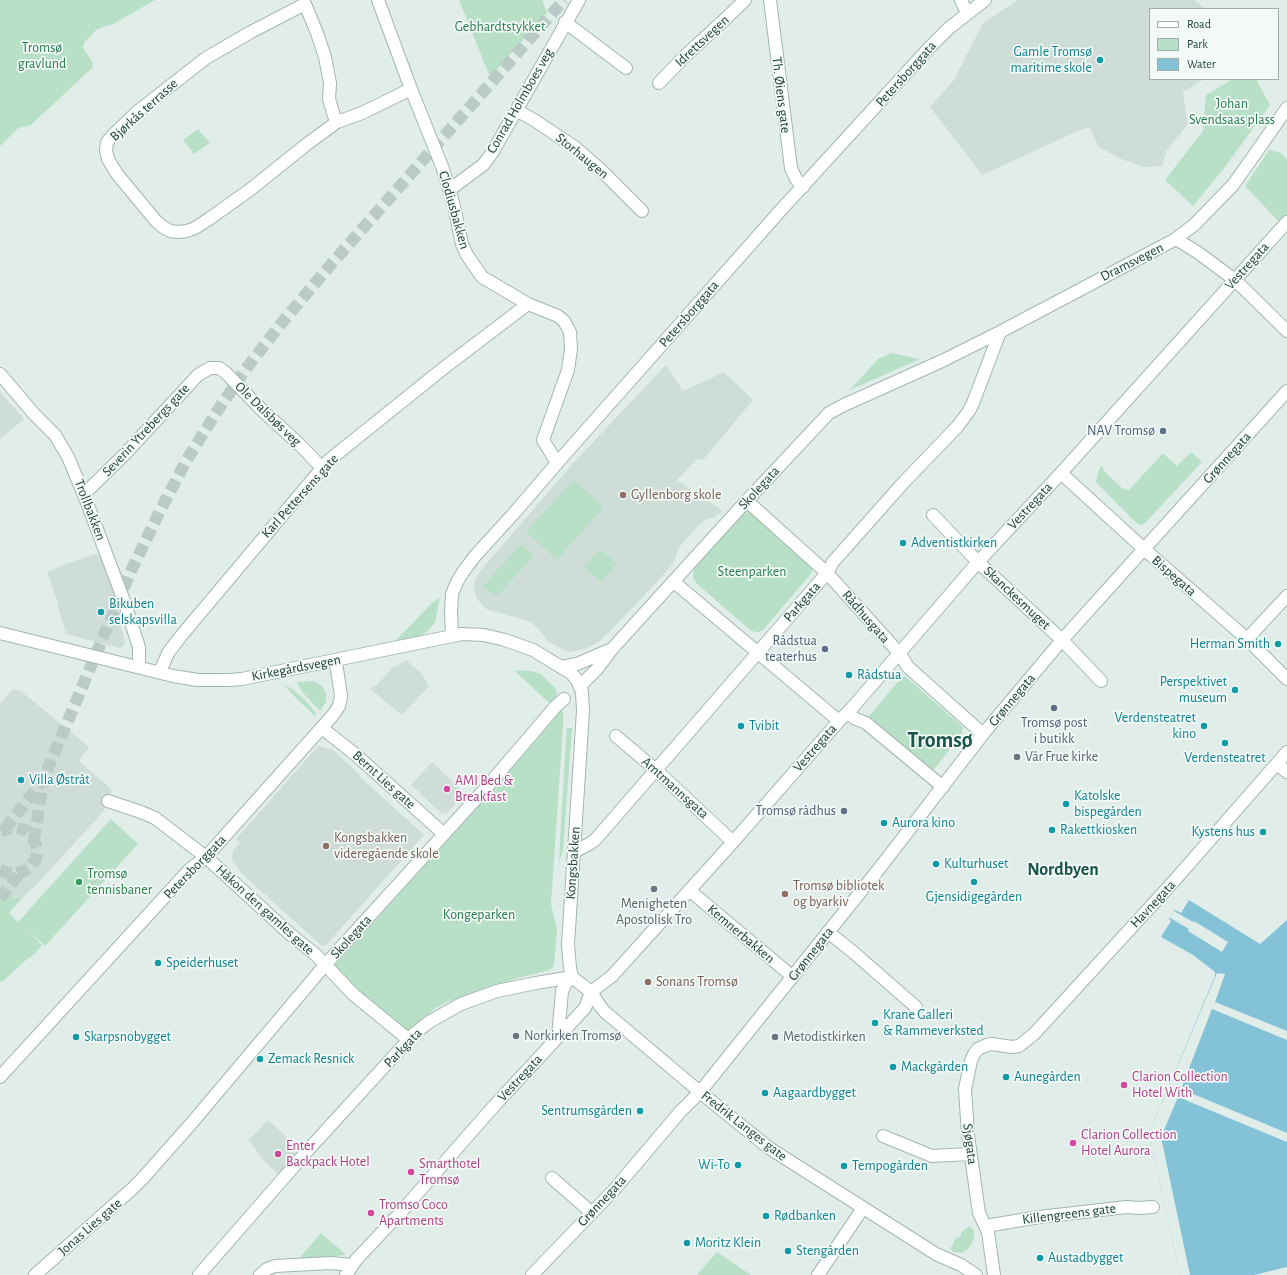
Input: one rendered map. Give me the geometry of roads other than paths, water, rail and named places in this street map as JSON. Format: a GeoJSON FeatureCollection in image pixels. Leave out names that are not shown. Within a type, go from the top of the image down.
{"type":"FeatureCollection","features":[{"type":"Feature","properties":{"kind":"street","name":"Clodiusbakken"},"geometry":{"type":"LineString","coordinates":[[378,0],[443,169],[450,190],[462,244],[467,255],[482,277],[528,304],[558,316],[570,332],[571,349],[568,370],[543,440],[558,462]]}},
{"type":"Feature","properties":{"kind":"street","name":"Conrad Holmboes veg"},"geometry":{"type":"LineString","coordinates":[[450,190],[483,165],[492,153],[579,0]]}},
{"type":"Feature","properties":{"kind":"street","name":"Idrettsvegen"},"geometry":{"type":"LineString","coordinates":[[659,83],[686,55],[745,0]]}},
{"type":"Feature","properties":{"kind":"street","name":"Th. Øiens gate"},"geometry":{"type":"LineString","coordinates":[[770,0],[791,168],[796,180],[802,187]]}},
{"type":"Feature","properties":{"kind":"street"},"geometry":{"type":"LineString","coordinates":[[961,0],[966,13]]}},
{"type":"Feature","properties":{"kind":"street","name":"Petersborggata"},"geometry":{"type":"LineString","coordinates":[[452,636],[452,594],[463,572],[475,556],[802,187],[929,48],[966,13],[985,0]]}},
{"type":"Feature","properties":{"kind":"street","name":"Bjørkås terrasse"},"geometry":{"type":"LineString","coordinates":[[337,122],[329,100],[330,83],[325,57],[305,4],[251,32],[206,58],[137,112],[112,136],[108,142],[106,150],[108,159],[117,174],[163,227],[179,232],[187,231],[209,219],[251,189],[337,122],[362,113],[411,89]]}},
{"type":"Feature","properties":{"kind":"street"},"geometry":{"type":"LineString","coordinates":[[566,22],[626,68]]}},
{"type":"Feature","properties":{"kind":"street","name":"Storhaugen"},"geometry":{"type":"LineString","coordinates":[[516,110],[576,148],[602,171],[642,211]]}},
{"type":"Feature","properties":{"kind":"street","name":"Dramsvegen"},"geometry":{"type":"LineString","coordinates":[[934,365],[1159,249],[1182,242],[1194,225],[1232,185],[1285,116]]}},
{"type":"Feature","properties":{"kind":"street","name":"Vestregata"},"geometry":{"type":"LineString","coordinates":[[349,1270],[494,1106],[585,1008],[591,992],[612,976],[900,654],[978,562],[1061,473],[1287,222]]}},
{"type":"Feature","properties":{"kind":"street"},"geometry":{"type":"LineString","coordinates":[[1182,242],[1235,280],[1287,331]]}},
{"type":"Feature","properties":{"kind":"street","name":"Karl Pettersens gate"},"geometry":{"type":"LineString","coordinates":[[160,672],[168,653],[181,636],[322,468],[355,439],[445,367],[528,304]]}},
{"type":"Feature","properties":{"kind":"street","name":"Parkgata"},"geometry":{"type":"LineString","coordinates":[[574,852],[595,840],[827,573],[833,562],[904,482],[957,427],[969,411],[976,397],[1000,332]]}},
{"type":"Feature","properties":{"kind":"street","name":"Skolegata"},"geometry":{"type":"LineString","coordinates":[[580,686],[597,669],[612,649],[829,413],[934,365]]}},
{"type":"Feature","properties":{"kind":"street","name":"Ole Dalsbøs veg"},"geometry":{"type":"LineString","coordinates":[[210,368],[219,368],[225,372],[322,468]]}},
{"type":"Feature","properties":{"kind":"street","name":"Severin Ytrebergs gate"},"geometry":{"type":"LineString","coordinates":[[84,494],[124,455],[187,387],[198,376],[210,368]]}},
{"type":"Feature","properties":{"kind":"street","name":"Trollbakken"},"geometry":{"type":"LineString","coordinates":[[0,374],[34,414],[55,435],[68,457],[84,494],[138,642],[140,654],[139,668]]}},
{"type":"Feature","properties":{"kind":"street","name":"Grønnegata"},"geometry":{"type":"LineString","coordinates":[[532,1275],[627,1175],[683,1108],[700,1092],[882,866],[983,734],[1062,640],[1287,391]]}},
{"type":"Feature","properties":{"kind":"street","name":"Bispegata"},"geometry":{"type":"LineString","coordinates":[[1061,473],[1144,549],[1247,639],[1287,678]]}},
{"type":"Feature","properties":{"kind":"street","name":"Rådhusgata"},"geometry":{"type":"LineString","coordinates":[[747,501],[827,573],[900,654],[908,667],[983,734]]}},
{"type":"Feature","properties":{"kind":"street","name":"Skanckesmuget"},"geometry":{"type":"LineString","coordinates":[[933,515],[978,562],[1062,640],[1101,681]]}},
{"type":"Feature","properties":{"kind":"street"},"geometry":{"type":"LineString","coordinates":[[674,582],[758,653],[843,717],[866,722],[943,787]]}},
{"type":"Feature","properties":{"kind":"street"},"geometry":{"type":"LineString","coordinates":[[1247,639],[1287,596]]}},
{"type":"Feature","properties":{"kind":"street","name":"Kirkegårdsvegen"},"geometry":{"type":"LineString","coordinates":[[0,632],[139,668],[198,680],[229,680],[282,672],[452,636],[472,634],[505,640],[533,650],[571,673],[580,686]]}},
{"type":"Feature","properties":{"kind":"street","name":"Skolegata"},"geometry":{"type":"LineString","coordinates":[[561,667],[577,664],[612,649]]}},
{"type":"Feature","properties":{"kind":"street","name":"Petersborggata"},"geometry":{"type":"LineString","coordinates":[[0,1077],[190,869],[206,857],[336,711],[342,696],[335,661]]}},
{"type":"Feature","properties":{"kind":"street","name":"Kongsbakken"},"geometry":{"type":"LineString","coordinates":[[572,977],[568,944],[583,736],[583,710],[580,686]]}},
{"type":"Feature","properties":{"kind":"street","name":"Skolegata"},"geometry":{"type":"LineString","coordinates":[[143,1178],[190,1126],[326,965],[444,834],[556,706],[564,699]]}},
{"type":"Feature","properties":{"kind":"street","name":"Bernt Lies gate"},"geometry":{"type":"LineString","coordinates":[[322,728],[356,755],[444,834]]}},
{"type":"Feature","properties":{"kind":"street","name":"Amtmannsgata"},"geometry":{"type":"LineString","coordinates":[[616,736],[656,770],[733,842]]}},
{"type":"Feature","properties":{"kind":"street","name":"Havnegata"},"geometry":{"type":"LineString","coordinates":[[1012,1048],[1019,1046],[1034,1034],[1174,881],[1287,752]]}},
{"type":"Feature","properties":{"kind":"street"},"geometry":{"type":"LineString","coordinates":[[1277,764],[1287,772]]}},
{"type":"Feature","properties":{"kind":"street","name":"Håkon den gamles gate"},"geometry":{"type":"LineString","coordinates":[[108,801],[155,818],[206,857],[284,929],[316,955],[353,994],[409,1040]]}},
{"type":"Feature","properties":{"kind":"street","name":"Kemnerbakken"},"geometry":{"type":"LineString","coordinates":[[689,890],[793,977]]}},
{"type":"Feature","properties":{"kind":"street"},"geometry":{"type":"LineString","coordinates":[[828,932],[916,1007]]}},
{"type":"Feature","properties":{"kind":"street"},"geometry":{"type":"LineString","coordinates":[[558,1037],[562,991],[566,983],[572,977]]}},
{"type":"Feature","properties":{"kind":"street","name":"Parkgata"},"geometry":{"type":"LineString","coordinates":[[199,1275],[275,1187],[409,1040],[429,1022],[452,1008],[503,990],[572,977]]}},
{"type":"Feature","properties":{"kind":"street","name":"Fredrik Langes gate"},"geometry":{"type":"LineString","coordinates":[[572,977],[591,992],[605,1012],[769,1148],[936,1254],[961,1265],[976,1275]]}},
{"type":"Feature","properties":{"kind":"street","name":"Sjøgata"},"geometry":{"type":"LineString","coordinates":[[994,1275],[988,1232],[979,1213],[970,1154],[965,1090],[971,1061],[978,1049],[992,1044],[1012,1048]]}},
{"type":"Feature","properties":{"kind":"street"},"geometry":{"type":"LineString","coordinates":[[883,1136],[932,1156],[970,1154]]}},
{"type":"Feature","properties":{"kind":"street","name":"Jonas Lies gate"},"geometry":{"type":"LineString","coordinates":[[35,1275],[143,1178]]}},
{"type":"Feature","properties":{"kind":"street"},"geometry":{"type":"LineString","coordinates":[[552,1178],[592,1213]]}},
{"type":"Feature","properties":{"kind":"street","name":"Killengreens gate"},"geometry":{"type":"LineString","coordinates":[[986,1226],[1039,1217],[1113,1208],[1138,1208],[1153,1206]]}},
{"type":"Feature","properties":{"kind":"street"},"geometry":{"type":"LineString","coordinates":[[818,1275],[863,1208]]}},
{"type":"Feature","properties":{"kind":"street"},"geometry":{"type":"LineString","coordinates":[[260,1275],[267,1269],[275,1266],[331,1263],[349,1270]]}},
{"type":"Feature","properties":{"kind":"water"},"geometry":{"type":"Polygon","coordinates":[[[1189,900],[1260,944],[1287,920],[1287,1274],[1284,1275],[1180,1275],[1149,1133],[1215,976],[1215,972],[1193,955],[1161,937],[1171,921],[1169,919],[1174,911],[1175,910],[1181,913],[1189,900]]]}},
{"type":"Feature","properties":{"kind":"tunnel"},"geometry":{"type":"LineString","coordinates":[[5,829],[43,780],[131,571],[160,511],[185,463],[245,370],[280,325],[333,262],[564,0]]}},
{"type":"Feature","properties":{"kind":"tunnel"},"geometry":{"type":"LineString","coordinates":[[34,840],[43,783]]}},
{"type":"Feature","properties":{"kind":"tunnel"},"geometry":{"type":"LineString","coordinates":[[0,870],[11,874],[24,871],[32,866],[37,853],[34,840],[26,830],[13,827],[1,831]]}},
{"type":"Feature","properties":{"kind":"tunnel"},"geometry":{"type":"LineString","coordinates":[[0,899],[20,873]]}},
{"type":"Feature","properties":{"kind":"place","name":"Gamle Tromsø maritime skole"},"geometry":{"type":"Point","coordinates":[1100,60]}},
{"type":"Feature","properties":{"kind":"place","name":"NAV Tromsø"},"geometry":{"type":"Point","coordinates":[1163,431]}},
{"type":"Feature","properties":{"kind":"place","name":"Gyllenborg skole"},"geometry":{"type":"Point","coordinates":[623,495]}},
{"type":"Feature","properties":{"kind":"place","name":"Adventistkirken"},"geometry":{"type":"Point","coordinates":[903,543]}},
{"type":"Feature","properties":{"kind":"place","name":"Bikuben selskapsvilla"},"geometry":{"type":"Point","coordinates":[101,612]}},
{"type":"Feature","properties":{"kind":"place","name":"Herman Smith"},"geometry":{"type":"Point","coordinates":[1278,644]}},
{"type":"Feature","properties":{"kind":"place","name":"Rådstua teaterhus"},"geometry":{"type":"Point","coordinates":[825,649]}},
{"type":"Feature","properties":{"kind":"place","name":"Rådstua"},"geometry":{"type":"Point","coordinates":[849,675]}},
{"type":"Feature","properties":{"kind":"place","name":"Perspektivet museum"},"geometry":{"type":"Point","coordinates":[1235,690]}},
{"type":"Feature","properties":{"kind":"place","name":"Tromsø post i butikk"},"geometry":{"type":"Point","coordinates":[1054,708]}},
{"type":"Feature","properties":{"kind":"place","name":"Tvibit"},"geometry":{"type":"Point","coordinates":[741,726]}},
{"type":"Feature","properties":{"kind":"place","name":"Verdensteatret kino"},"geometry":{"type":"Point","coordinates":[1204,726]}},
{"type":"Feature","properties":{"kind":"place","name":"Verdensteatret"},"geometry":{"type":"Point","coordinates":[1225,743]}},
{"type":"Feature","properties":{"kind":"place","name":"Vår Frue kirke"},"geometry":{"type":"Point","coordinates":[1017,757]}},
{"type":"Feature","properties":{"kind":"place","name":"Villa Østråt"},"geometry":{"type":"Point","coordinates":[21,780]}},
{"type":"Feature","properties":{"kind":"place","name":"AMI Bed & Breakfast"},"geometry":{"type":"Point","coordinates":[447,789]}},
{"type":"Feature","properties":{"kind":"place","name":"Katolske bispegården"},"geometry":{"type":"Point","coordinates":[1066,804]}},
{"type":"Feature","properties":{"kind":"place","name":"Tromsø rådhus"},"geometry":{"type":"Point","coordinates":[844,811]}},
{"type":"Feature","properties":{"kind":"place","name":"Aurora kino"},"geometry":{"type":"Point","coordinates":[884,823]}},
{"type":"Feature","properties":{"kind":"place","name":"Rakettkiosken"},"geometry":{"type":"Point","coordinates":[1052,830]}},
{"type":"Feature","properties":{"kind":"place","name":"Kystens hus"},"geometry":{"type":"Point","coordinates":[1263,832]}},
{"type":"Feature","properties":{"kind":"place","name":"Kongsbakken videregående skole"},"geometry":{"type":"Point","coordinates":[326,846]}},
{"type":"Feature","properties":{"kind":"place","name":"Kulturhuset"},"geometry":{"type":"Point","coordinates":[936,864]}},
{"type":"Feature","properties":{"kind":"place","name":"Tromsø tennisbaner"},"geometry":{"type":"Point","coordinates":[79,882]}},
{"type":"Feature","properties":{"kind":"place","name":"Gjensidigegården"},"geometry":{"type":"Point","coordinates":[974,882]}},
{"type":"Feature","properties":{"kind":"place","name":"Menigheten Apostolisk Tro"},"geometry":{"type":"Point","coordinates":[654,889]}},
{"type":"Feature","properties":{"kind":"place","name":"Tromsø bibliotek og byarkiv"},"geometry":{"type":"Point","coordinates":[785,894]}},
{"type":"Feature","properties":{"kind":"place","name":"Speiderhuset"},"geometry":{"type":"Point","coordinates":[158,963]}},
{"type":"Feature","properties":{"kind":"place","name":"Sonans Tromsø"},"geometry":{"type":"Point","coordinates":[648,982]}},
{"type":"Feature","properties":{"kind":"place","name":"Krane Galleri & Rammeverksted"},"geometry":{"type":"Point","coordinates":[875,1023]}},
{"type":"Feature","properties":{"kind":"place","name":"Norkirken Tromsø"},"geometry":{"type":"Point","coordinates":[516,1036]}},
{"type":"Feature","properties":{"kind":"place","name":"Skarpsnobygget"},"geometry":{"type":"Point","coordinates":[76,1037]}},
{"type":"Feature","properties":{"kind":"place","name":"Metodistkirken"},"geometry":{"type":"Point","coordinates":[775,1037]}},
{"type":"Feature","properties":{"kind":"place","name":"Zemack Resnick"},"geometry":{"type":"Point","coordinates":[260,1059]}},
{"type":"Feature","properties":{"kind":"place","name":"Mackgården"},"geometry":{"type":"Point","coordinates":[893,1067]}},
{"type":"Feature","properties":{"kind":"place","name":"Aunegården"},"geometry":{"type":"Point","coordinates":[1006,1077]}},
{"type":"Feature","properties":{"kind":"place","name":"Clarion Collection Hotel With"},"geometry":{"type":"Point","coordinates":[1124,1085]}},
{"type":"Feature","properties":{"kind":"place","name":"Aagaardbygget"},"geometry":{"type":"Point","coordinates":[765,1093]}},
{"type":"Feature","properties":{"kind":"place","name":"Sentrumsgården"},"geometry":{"type":"Point","coordinates":[640,1111]}},
{"type":"Feature","properties":{"kind":"place","name":"Clarion Collection Hotel Aurora"},"geometry":{"type":"Point","coordinates":[1073,1143]}},
{"type":"Feature","properties":{"kind":"place","name":"Enter Backpack Hotel"},"geometry":{"type":"Point","coordinates":[278,1154]}},
{"type":"Feature","properties":{"kind":"place","name":"Wi-To"},"geometry":{"type":"Point","coordinates":[738,1165]}},
{"type":"Feature","properties":{"kind":"place","name":"Tempogården"},"geometry":{"type":"Point","coordinates":[844,1166]}},
{"type":"Feature","properties":{"kind":"place","name":"Smarthotel Tromsø"},"geometry":{"type":"Point","coordinates":[411,1172]}},
{"type":"Feature","properties":{"kind":"place","name":"Tromso Coco Apartments"},"geometry":{"type":"Point","coordinates":[371,1213]}},
{"type":"Feature","properties":{"kind":"place","name":"Rødbanken"},"geometry":{"type":"Point","coordinates":[766,1216]}},
{"type":"Feature","properties":{"kind":"place","name":"Moritz Klein"},"geometry":{"type":"Point","coordinates":[687,1243]}},
{"type":"Feature","properties":{"kind":"place","name":"Stengården"},"geometry":{"type":"Point","coordinates":[788,1251]}},
{"type":"Feature","properties":{"kind":"place","name":"Austadbygget"},"geometry":{"type":"Point","coordinates":[1040,1258]}},
{"type":"Feature","properties":{"kind":"district","name":"Tromsø"},"geometry":{"type":"Point","coordinates":[940,740]}},
{"type":"Feature","properties":{"kind":"district","name":"Nordbyen"},"geometry":{"type":"Point","coordinates":[1063,870]}},
{"type":"Feature","properties":{"kind":"park label","name":"Gebhardtstykket"},"geometry":{"type":"Point","coordinates":[500,27]}},
{"type":"Feature","properties":{"kind":"park label","name":"Tromsø gravlund"},"geometry":{"type":"Point","coordinates":[42,56]}},
{"type":"Feature","properties":{"kind":"park label","name":"Johan Svendsaas plass"},"geometry":{"type":"Point","coordinates":[1232,112]}},
{"type":"Feature","properties":{"kind":"park label","name":"Steenparken"},"geometry":{"type":"Point","coordinates":[752,572]}},
{"type":"Feature","properties":{"kind":"park label","name":"Kongeparken"},"geometry":{"type":"Point","coordinates":[479,915]}}]}
